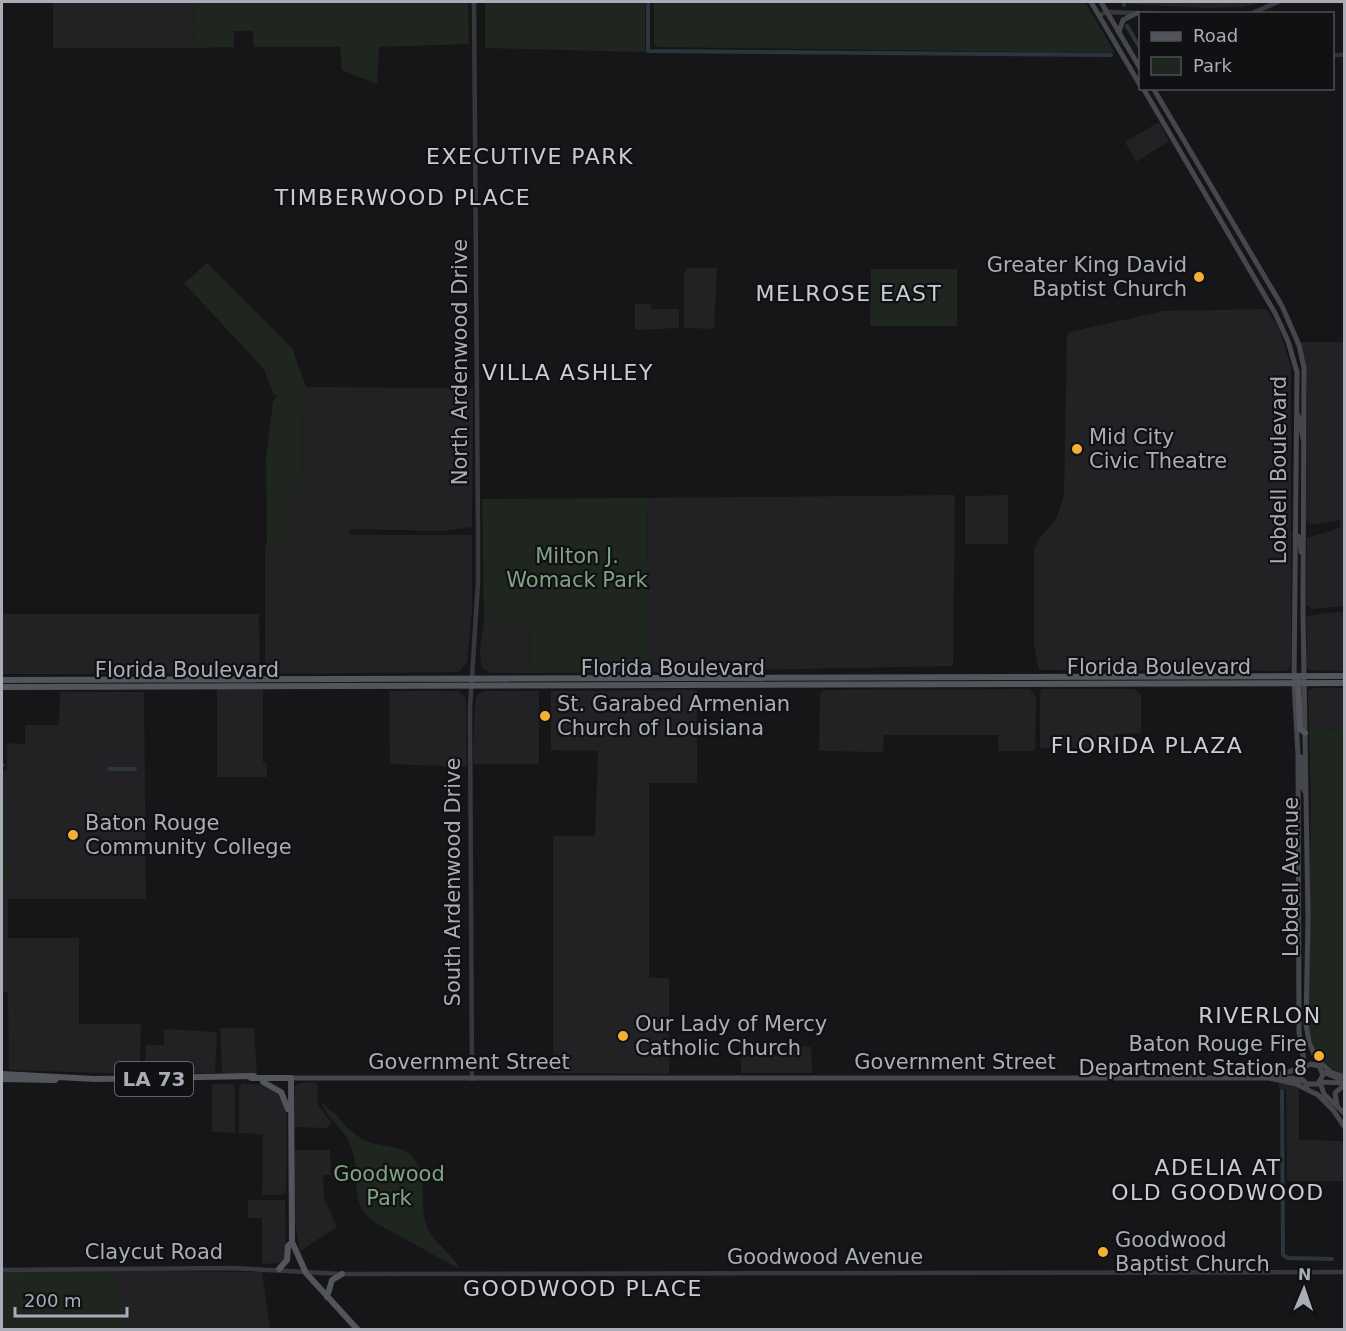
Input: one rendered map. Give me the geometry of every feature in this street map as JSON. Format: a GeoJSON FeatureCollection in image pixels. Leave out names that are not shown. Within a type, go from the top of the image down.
{"type":"FeatureCollection","features":[{"type":"Feature","properties":{"kind":"main road"},"geometry":{"type":"LineString","coordinates":[[1091,2],[1139,83]]}},
{"type":"Feature","properties":{"kind":"main road"},"geometry":{"type":"LineString","coordinates":[[1101,2],[1139,66]]}},
{"type":"Feature","properties":{"kind":"main road"},"geometry":{"type":"LineString","coordinates":[[1119,32],[1123,20],[1137,13]]}},
{"type":"Feature","properties":{"kind":"main road","name":"Lobdell Boulevard"},"geometry":{"type":"LineString","coordinates":[[1144,90],[1271,305],[1284,331],[1294,360],[1297,414],[1295,534],[1298,680]]}},
{"type":"Feature","properties":{"kind":"main road","name":"Lobdell Boulevard"},"geometry":{"type":"LineString","coordinates":[[1154,90],[1282,306],[1299,345],[1304,368],[1305,527],[1298,680]]}},
{"type":"Feature","properties":{"kind":"main road"},"geometry":{"type":"LineString","coordinates":[[1228,232],[1235,227]]}},
{"type":"Feature","properties":{"kind":"main road"},"geometry":{"type":"LineString","coordinates":[[1271,305],[1282,306]]}},
{"type":"Feature","properties":{"kind":"main road"},"geometry":{"type":"LineString","coordinates":[[1297,414],[1305,414]]}},
{"type":"Feature","properties":{"kind":"main road"},"geometry":{"type":"LineString","coordinates":[[1297,414],[1301,419],[1301,436],[1305,444]]}},
{"type":"Feature","properties":{"kind":"main road"},"geometry":{"type":"LineString","coordinates":[[1296,499],[1299,522],[1305,527]]}},
{"type":"Feature","properties":{"kind":"main road"},"geometry":{"type":"LineString","coordinates":[[1295,534],[1300,538],[1301,554],[1304,559]]}},
{"type":"Feature","properties":{"kind":"main road","name":"Florida Boulevard"},"geometry":{"type":"LineString","coordinates":[[1298,680],[1344,676]]}},
{"type":"Feature","properties":{"kind":"main road","name":"Florida Boulevard"},"geometry":{"type":"LineString","coordinates":[[642,682],[993,677],[1298,680],[1344,683]]}},
{"type":"Feature","properties":{"kind":"main road"},"geometry":{"type":"LineString","coordinates":[[973,684],[974,681],[993,677]]}},
{"type":"Feature","properties":{"kind":"main road","name":"Florida Boulevard"},"geometry":{"type":"LineString","coordinates":[[2,680],[35,683],[973,684],[1194,680]]}},
{"type":"Feature","properties":{"kind":"main road"},"geometry":{"type":"LineString","coordinates":[[1298,680],[1300,729],[1305,733]]}},
{"type":"Feature","properties":{"kind":"main road","name":"Lobdell Avenue"},"geometry":{"type":"LineString","coordinates":[[1298,680],[1298,1018],[1305,1066]]}},
{"type":"Feature","properties":{"kind":"main road","name":"Florida Boulevard"},"geometry":{"type":"LineString","coordinates":[[2,687],[35,683]]}},
{"type":"Feature","properties":{"kind":"main road","name":"Lobdell Avenue"},"geometry":{"type":"LineString","coordinates":[[1305,733],[1308,918],[1306,1024],[1315,1058],[1322,1070]]}},
{"type":"Feature","properties":{"kind":"main road"},"geometry":{"type":"LineString","coordinates":[[1298,755],[1301,758],[1302,786],[1307,796]]}},
{"type":"Feature","properties":{"kind":"main road"},"geometry":{"type":"LineString","coordinates":[[1296,1071],[1304,1058]]}},
{"type":"Feature","properties":{"kind":"main road"},"geometry":{"type":"LineString","coordinates":[[1315,1058],[1344,1081]]}},
{"type":"Feature","properties":{"kind":"main road"},"geometry":{"type":"LineString","coordinates":[[1344,1081],[1333,1078],[1313,1064],[1305,1066],[1301,1075],[1304,1082],[1333,1110],[1344,1126]]}},
{"type":"Feature","properties":{"kind":"main road","name":"Government Street"},"geometry":{"type":"LineString","coordinates":[[1269,1078],[1296,1071],[1305,1066]]}},
{"type":"Feature","properties":{"kind":"main road"},"geometry":{"type":"LineString","coordinates":[[1322,1070],[1320,1082],[1324,1094],[1344,1113]]}},
{"type":"Feature","properties":{"kind":"main road"},"geometry":{"type":"LineString","coordinates":[[22,1079],[38,1075]]}},
{"type":"Feature","properties":{"kind":"main road","name":"Government Street"},"geometry":{"type":"LineString","coordinates":[[2,1077],[38,1075],[57,1077]]}},
{"type":"Feature","properties":{"kind":"main road","name":"Government Street"},"geometry":{"type":"LineString","coordinates":[[2,1077],[22,1079],[57,1077],[1269,1078],[1277,1080],[1291,1078],[1304,1082]]}},
{"type":"Feature","properties":{"kind":"main road","name":"Government Street"},"geometry":{"type":"LineString","coordinates":[[251,1078],[261,1080],[281,1078]]}},
{"type":"Feature","properties":{"kind":"main road"},"geometry":{"type":"LineString","coordinates":[[291,1078],[292,1242],[306,1273],[358,1329]]}},
{"type":"Feature","properties":{"kind":"main road"},"geometry":{"type":"LineString","coordinates":[[261,1080],[281,1092],[291,1112]]}},
{"type":"Feature","properties":{"kind":"main road"},"geometry":{"type":"LineString","coordinates":[[1277,1080],[1296,1084],[1318,1095]]}},
{"type":"Feature","properties":{"kind":"main road"},"geometry":{"type":"LineString","coordinates":[[1304,1082],[1312,1086],[1320,1082],[1344,1081]]}},
{"type":"Feature","properties":{"kind":"main road"},"geometry":{"type":"LineString","coordinates":[[1338,1107],[1335,1093],[1344,1081]]}},
{"type":"Feature","properties":{"kind":"main road"},"geometry":{"type":"LineString","coordinates":[[279,1269],[287,1260],[288,1246],[292,1242]]}},
{"type":"Feature","properties":{"kind":"main road"},"geometry":{"type":"LineString","coordinates":[[327,1297],[332,1280],[342,1274]]}},
{"type":"Feature","properties":{"kind":"street","name":"North Ardenwood Drive"},"geometry":{"type":"LineString","coordinates":[[470,682],[478,554],[474,2]]}},
{"type":"Feature","properties":{"kind":"street"},"geometry":{"type":"LineString","coordinates":[[1255,12],[1278,2]]}},
{"type":"Feature","properties":{"kind":"street"},"geometry":{"type":"LineString","coordinates":[[1099,15],[1107,12],[1137,13]]}},
{"type":"Feature","properties":{"kind":"street","name":"South Ardenwood Drive"},"geometry":{"type":"LineString","coordinates":[[470,682],[472,1079]]}},
{"type":"Feature","properties":{"kind":"street","name":"Claycut Road"},"geometry":{"type":"LineString","coordinates":[[2,1270],[279,1269],[306,1273]]}},
{"type":"Feature","properties":{"kind":"street","name":"Goodwood Avenue"},"geometry":{"type":"LineString","coordinates":[[306,1273],[1344,1272]]}},
{"type":"Feature","properties":{"kind":"shaded area"},"geometry":{"type":"Polygon","coordinates":[[[53,2],[193,2],[195,48],[53,48],[53,2]]]}},
{"type":"Feature","properties":{"kind":"shaded area"},"geometry":{"type":"Polygon","coordinates":[[[1128,2],[1265,2],[1241,7],[1206,8],[1128,4],[1128,2]]]}},
{"type":"Feature","properties":{"kind":"shaded area"},"geometry":{"type":"Polygon","coordinates":[[[1159,122],[1169,141],[1136,162],[1125,142],[1159,122]]]}},
{"type":"Feature","properties":{"kind":"shaded area"},"geometry":{"type":"Polygon","coordinates":[[[688,268],[717,268],[714,329],[684,328],[684,273],[688,268]]]}},
{"type":"Feature","properties":{"kind":"shaded area"},"geometry":{"type":"Polygon","coordinates":[[[635,304],[651,304],[651,309],[679,309],[679,328],[635,330],[635,304]]]}},
{"type":"Feature","properties":{"kind":"shaded area"},"geometry":{"type":"Polygon","coordinates":[[[1266,309],[1278,326],[1291,366],[1291,667],[1286,671],[1039,670],[1034,645],[1034,551],[1037,541],[1056,519],[1064,495],[1067,335],[1070,332],[1163,311],[1266,309]]]}},
{"type":"Feature","properties":{"kind":"shaded area"},"geometry":{"type":"Polygon","coordinates":[[[1300,342],[1344,342],[1344,606],[1312,609],[1306,605],[1307,538],[1339,528],[1340,520],[1310,524],[1306,520],[1307,384],[1300,342]]]}},
{"type":"Feature","properties":{"kind":"shaded area"},"geometry":{"type":"Polygon","coordinates":[[[306,387],[473,388],[472,527],[442,531],[349,529],[350,535],[472,535],[472,610],[467,662],[459,672],[265,674],[265,545],[292,543],[292,494],[301,488],[302,389],[306,387]]]}},
{"type":"Feature","properties":{"kind":"shaded area"},"geometry":{"type":"Polygon","coordinates":[[[955,495],[953,666],[649,672],[647,498],[955,495]]]}},
{"type":"Feature","properties":{"kind":"shaded area"},"geometry":{"type":"Polygon","coordinates":[[[1008,495],[1008,544],[965,544],[965,496],[1008,495]]]}},
{"type":"Feature","properties":{"kind":"shaded area"},"geometry":{"type":"Polygon","coordinates":[[[1344,611],[1344,671],[1309,670],[1306,667],[1307,616],[1344,611]]]}},
{"type":"Feature","properties":{"kind":"shaded area"},"geometry":{"type":"Polygon","coordinates":[[[2,614],[259,614],[260,674],[2,674],[2,614]]]}},
{"type":"Feature","properties":{"kind":"shaded area"},"geometry":{"type":"Polygon","coordinates":[[[484,620],[530,620],[531,673],[491,673],[481,666],[480,650],[484,620]]]}},
{"type":"Feature","properties":{"kind":"shaded area"},"geometry":{"type":"Polygon","coordinates":[[[217,686],[263,686],[263,763],[267,763],[267,777],[217,777],[217,686]]]}},
{"type":"Feature","properties":{"kind":"shaded area"},"geometry":{"type":"Polygon","coordinates":[[[1344,688],[1344,729],[1314,728],[1309,731],[1308,692],[1310,689],[1344,688]]]}},
{"type":"Feature","properties":{"kind":"shaded area"},"geometry":{"type":"Polygon","coordinates":[[[1030,689],[1036,697],[1035,751],[998,751],[998,735],[884,735],[883,752],[819,751],[820,693],[824,690],[1030,689]]]}},
{"type":"Feature","properties":{"kind":"shaded area"},"geometry":{"type":"Polygon","coordinates":[[[1042,689],[1134,689],[1141,695],[1141,733],[1115,734],[1114,744],[1089,744],[1089,748],[1040,748],[1042,689]]]}},
{"type":"Feature","properties":{"kind":"shaded area"},"geometry":{"type":"Polygon","coordinates":[[[697,690],[697,783],[649,783],[649,978],[669,978],[669,1074],[553,1073],[553,836],[595,836],[598,751],[551,750],[551,691],[697,690]]]}},
{"type":"Feature","properties":{"kind":"shaded area"},"geometry":{"type":"Polygon","coordinates":[[[389,691],[458,691],[462,694],[466,698],[467,767],[390,764],[389,691]]]}},
{"type":"Feature","properties":{"kind":"shaded area"},"geometry":{"type":"Polygon","coordinates":[[[484,691],[539,691],[539,764],[473,764],[475,703],[477,695],[484,691]]]}},
{"type":"Feature","properties":{"kind":"shaded area","name":"Baton Rouge Community College"},"geometry":{"type":"Polygon","coordinates":[[[60,692],[144,692],[146,899],[8,899],[8,938],[79,938],[79,1024],[141,1024],[140,1071],[137,1074],[9,1070],[8,992],[2,992],[2,771],[7,770],[7,743],[25,744],[25,725],[59,725],[60,692]]]}},
{"type":"Feature","properties":{"kind":"shaded area"},"geometry":{"type":"Polygon","coordinates":[[[220,1028],[254,1028],[257,1075],[225,1075],[222,1071],[220,1028]]]}},
{"type":"Feature","properties":{"kind":"shaded area"},"geometry":{"type":"Polygon","coordinates":[[[164,1029],[217,1032],[215,1073],[145,1074],[146,1045],[164,1045],[164,1029]]]}},
{"type":"Feature","properties":{"kind":"shaded area"},"geometry":{"type":"Polygon","coordinates":[[[790,1046],[811,1047],[812,1073],[741,1073],[741,1056],[790,1055],[790,1046]]]}},
{"type":"Feature","properties":{"kind":"shaded area"},"geometry":{"type":"Polygon","coordinates":[[[315,1082],[318,1086],[317,1103],[332,1124],[326,1128],[294,1127],[295,1086],[300,1083],[315,1082]]]}},
{"type":"Feature","properties":{"kind":"shaded area"},"geometry":{"type":"Polygon","coordinates":[[[242,1083],[269,1086],[281,1096],[287,1108],[286,1192],[283,1195],[262,1195],[263,1134],[239,1133],[239,1087],[242,1083]]]}},
{"type":"Feature","properties":{"kind":"shaded area"},"geometry":{"type":"Polygon","coordinates":[[[1279,1083],[1299,1087],[1299,1140],[1344,1141],[1344,1181],[1287,1181],[1286,1090],[1279,1088],[1279,1083]]]}},
{"type":"Feature","properties":{"kind":"shaded area"},"geometry":{"type":"Polygon","coordinates":[[[212,1084],[233,1084],[235,1087],[235,1133],[212,1132],[212,1084]]]}},
{"type":"Feature","properties":{"kind":"shaded area"},"geometry":{"type":"Polygon","coordinates":[[[294,1150],[330,1150],[331,1175],[323,1175],[324,1198],[337,1227],[300,1251],[294,1220],[294,1150]]]}},
{"type":"Feature","properties":{"kind":"shaded area"},"geometry":{"type":"Polygon","coordinates":[[[248,1200],[285,1200],[286,1253],[282,1263],[262,1264],[262,1218],[248,1218],[248,1200]]]}},
{"type":"Feature","properties":{"kind":"shaded area"},"geometry":{"type":"Polygon","coordinates":[[[58,1270],[262,1272],[270,1329],[2,1329],[58,1270]]]}},
{"type":"Feature","properties":{"kind":"green space"},"geometry":{"type":"Polygon","coordinates":[[[193,2],[468,2],[469,44],[379,47],[377,84],[342,70],[340,47],[254,47],[253,31],[234,31],[234,47],[195,48],[193,2]]]}},
{"type":"Feature","properties":{"kind":"green space"},"geometry":{"type":"Polygon","coordinates":[[[485,2],[645,2],[645,52],[485,48],[485,2]]]}},
{"type":"Feature","properties":{"kind":"green space"},"geometry":{"type":"Polygon","coordinates":[[[654,2],[1085,2],[1115,53],[658,47],[654,45],[654,2]]]}},
{"type":"Feature","properties":{"kind":"green space"},"geometry":{"type":"Polygon","coordinates":[[[207,263],[292,348],[306,387],[302,389],[301,488],[292,494],[292,543],[267,545],[266,458],[273,402],[277,395],[274,395],[264,369],[184,283],[207,263]]]}},
{"type":"Feature","properties":{"kind":"green space"},"geometry":{"type":"Polygon","coordinates":[[[871,269],[957,269],[957,326],[870,326],[871,269]]]}},
{"type":"Feature","properties":{"kind":"green space","name":"Milton J. Womack Park"},"geometry":{"type":"Polygon","coordinates":[[[647,498],[649,672],[531,673],[530,620],[484,620],[482,499],[647,498]]]}},
{"type":"Feature","properties":{"kind":"green space"},"geometry":{"type":"Polygon","coordinates":[[[1314,728],[1344,729],[1344,1075],[1324,1062],[1307,1028],[1311,800],[1309,731],[1314,728]]]}},
{"type":"Feature","properties":{"kind":"green space"},"geometry":{"type":"Polygon","coordinates":[[[2,801],[7,801],[8,886],[2,886],[2,801]]]}},
{"type":"Feature","properties":{"kind":"green space","name":"Goodwood Park"},"geometry":{"type":"Polygon","coordinates":[[[321,1103],[362,1139],[401,1149],[413,1157],[421,1173],[424,1214],[428,1229],[459,1269],[374,1222],[366,1214],[358,1197],[352,1149],[346,1136],[321,1103]]]}},
{"type":"Feature","properties":{"kind":"green space"},"geometry":{"type":"Polygon","coordinates":[[[116,1271],[120,1329],[2,1329],[2,1272],[116,1271]]]}},
{"type":"Feature","properties":{"kind":"waterway"},"geometry":{"type":"LineString","coordinates":[[648,2],[648,51],[1111,55]]}},
{"type":"Feature","properties":{"kind":"waterway"},"geometry":{"type":"LineString","coordinates":[[1127,26],[1139,46]]}},
{"type":"Feature","properties":{"kind":"waterway"},"geometry":{"type":"LineString","coordinates":[[1334,55],[1344,55]]}},
{"type":"Feature","properties":{"kind":"waterway"},"geometry":{"type":"LineString","coordinates":[[109,769],[135,769]]}},
{"type":"Feature","properties":{"kind":"waterway"},"geometry":{"type":"LineString","coordinates":[[1282,1091],[1283,1255],[1288,1258],[1332,1259]]}},
{"type":"Feature","properties":{"kind":"place","name":"Greater King David Baptist Church"},"geometry":{"type":"Point","coordinates":[1199,277]}},
{"type":"Feature","properties":{"kind":"place","name":"Mid City Civic Theatre"},"geometry":{"type":"Point","coordinates":[1077,449]}},
{"type":"Feature","properties":{"kind":"place","name":"St. Garabed Armenian Church of Louisiana"},"geometry":{"type":"Point","coordinates":[545,716]}},
{"type":"Feature","properties":{"kind":"place","name":"Baton Rouge Community College"},"geometry":{"type":"Point","coordinates":[73,835]}},
{"type":"Feature","properties":{"kind":"place","name":"Our Lady of Mercy Catholic Church"},"geometry":{"type":"Point","coordinates":[623,1036]}},
{"type":"Feature","properties":{"kind":"place","name":"Baton Rouge Fire Department Station 8"},"geometry":{"type":"Point","coordinates":[1319,1056]}},
{"type":"Feature","properties":{"kind":"place","name":"Goodwood Baptist Church"},"geometry":{"type":"Point","coordinates":[1103,1252]}},
{"type":"Feature","properties":{"kind":"district","name":"EXECUTIVE PARK"},"geometry":{"type":"Point","coordinates":[530,156]}},
{"type":"Feature","properties":{"kind":"district","name":"TIMBERWOOD PLACE"},"geometry":{"type":"Point","coordinates":[403,197]}},
{"type":"Feature","properties":{"kind":"district","name":"MELROSE EAST"},"geometry":{"type":"Point","coordinates":[849,293]}},
{"type":"Feature","properties":{"kind":"district","name":"VILLA ASHLEY"},"geometry":{"type":"Point","coordinates":[568,372]}},
{"type":"Feature","properties":{"kind":"district","name":"FLORIDA PLAZA"},"geometry":{"type":"Point","coordinates":[1147,745]}},
{"type":"Feature","properties":{"kind":"district","name":"RIVERLON"},"geometry":{"type":"Point","coordinates":[1260,1015]}},
{"type":"Feature","properties":{"kind":"district","name":"ADELIA AT OLD GOODWOOD"},"geometry":{"type":"Point","coordinates":[1218,1180]}},
{"type":"Feature","properties":{"kind":"district","name":"GOODWOOD PLACE"},"geometry":{"type":"Point","coordinates":[583,1288]}}]}
